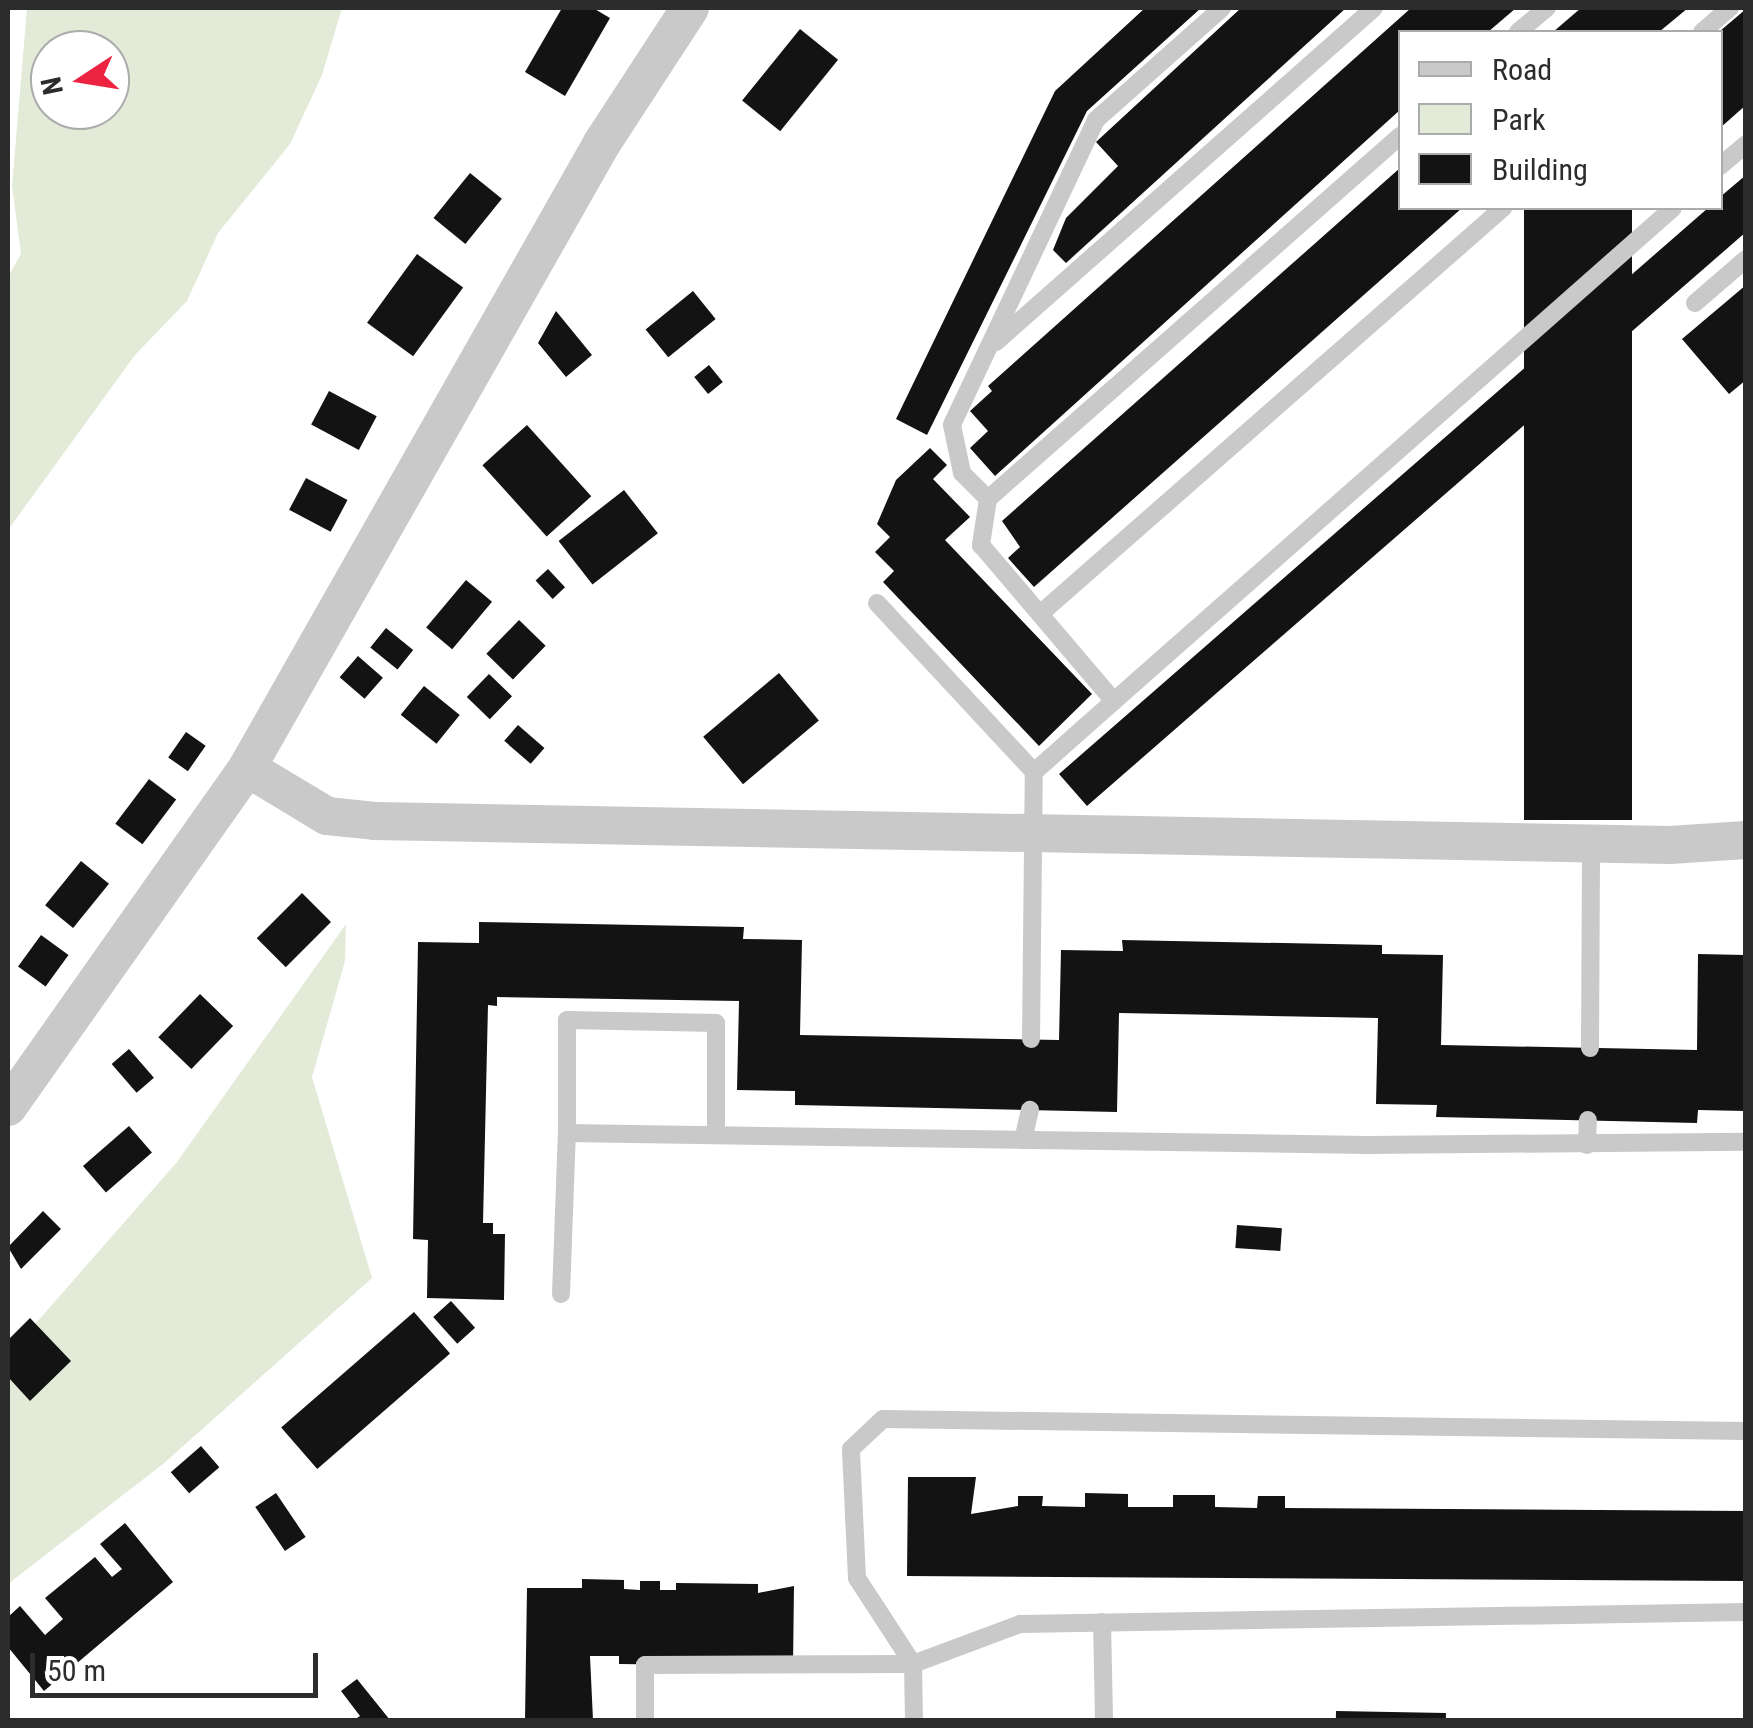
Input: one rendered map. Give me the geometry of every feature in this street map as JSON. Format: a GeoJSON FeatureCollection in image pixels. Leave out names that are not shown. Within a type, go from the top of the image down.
{"type":"FeatureCollection","features":[{"type":"Feature","properties":{"kind":"street"},"geometry":{"type":"LineString","coordinates":[[8,1107],[247,768],[602,143],[690,8]]}},
{"type":"Feature","properties":{"kind":"street"},"geometry":{"type":"LineString","coordinates":[[247,768],[293,802],[327,816],[359,819],[1592,844],[1746,840]]}},
{"type":"Feature","properties":{"kind":"lane"},"geometry":{"type":"LineString","coordinates":[[988,499],[962,473],[952,425],[1096,120],[1222,8]]}},
{"type":"Feature","properties":{"kind":"lane"},"geometry":{"type":"LineString","coordinates":[[988,348],[1374,8]]}},
{"type":"Feature","properties":{"kind":"lane"},"geometry":{"type":"LineString","coordinates":[[1520,30],[1547,8]]}},
{"type":"Feature","properties":{"kind":"lane"},"geometry":{"type":"LineString","coordinates":[[1704,30],[1730,8]]}},
{"type":"Feature","properties":{"kind":"lane"},"geometry":{"type":"LineString","coordinates":[[1114,702],[981,544],[988,499],[1398,138]]}},
{"type":"Feature","properties":{"kind":"lane"},"geometry":{"type":"LineString","coordinates":[[1723,163],[1746,144]]}},
{"type":"Feature","properties":{"kind":"lane"},"geometry":{"type":"LineString","coordinates":[[1040,614],[1501,210]]}},
{"type":"Feature","properties":{"kind":"lane"},"geometry":{"type":"LineString","coordinates":[[1034,772],[1672,210]]}},
{"type":"Feature","properties":{"kind":"lane"},"geometry":{"type":"LineString","coordinates":[[1695,303],[1746,260]]}},
{"type":"Feature","properties":{"kind":"lane"},"geometry":{"type":"LineString","coordinates":[[877,604],[1034,772],[1031,1040]]}},
{"type":"Feature","properties":{"kind":"lane"},"geometry":{"type":"LineString","coordinates":[[1590,1048],[1592,844]]}},
{"type":"Feature","properties":{"kind":"lane"},"geometry":{"type":"LineString","coordinates":[[561,1294],[567,1133],[566,1020],[716,1022],[716,1135]]}},
{"type":"Feature","properties":{"kind":"lane"},"geometry":{"type":"LineString","coordinates":[[1023,1140],[1030,1110]]}},
{"type":"Feature","properties":{"kind":"lane"},"geometry":{"type":"LineString","coordinates":[[1588,1120],[1588,1146]]}},
{"type":"Feature","properties":{"kind":"lane"},"geometry":{"type":"LineString","coordinates":[[567,1133],[1588,1146],[1746,1142]]}},
{"type":"Feature","properties":{"kind":"lane"},"geometry":{"type":"LineString","coordinates":[[914,1720],[912,1664],[857,1578],[851,1448],[884,1419],[1746,1431]]}},
{"type":"Feature","properties":{"kind":"lane"},"geometry":{"type":"LineString","coordinates":[[645,1720],[646,1665],[912,1664],[1020,1624],[1746,1612]]}},
{"type":"Feature","properties":{"kind":"lane"},"geometry":{"type":"LineString","coordinates":[[1102,1622],[1104,1720]]}},
{"type":"Feature","properties":{"kind":"green space"},"geometry":{"type":"Polygon","coordinates":[[[27,8],[342,8],[322,75],[290,144],[218,233],[187,301],[135,355],[8,530],[8,277],[21,254],[12,186],[27,8]]]}},
{"type":"Feature","properties":{"kind":"green space"},"geometry":{"type":"Polygon","coordinates":[[[346,924],[345,961],[312,1077],[372,1278],[163,1464],[8,1584],[8,1355],[177,1162],[346,924]]]}},
{"type":"Feature","properties":{"kind":"building"},"geometry":{"type":"Polygon","coordinates":[[[562,8],[593,8],[610,18],[565,96],[525,72],[562,8]]]}},
{"type":"Feature","properties":{"kind":"building"},"geometry":{"type":"Polygon","coordinates":[[[1145,8],[1201,8],[1087,111],[927,435],[896,419],[1055,91],[1145,8]]]}},
{"type":"Feature","properties":{"kind":"building"},"geometry":{"type":"Polygon","coordinates":[[[1241,8],[1346,8],[1066,263],[1053,250],[1066,218],[1118,166],[1096,142],[1241,8]]]}},
{"type":"Feature","properties":{"kind":"building"},"geometry":{"type":"Polygon","coordinates":[[[1411,8],[1516,8],[1490,30],[1398,30],[1398,112],[995,476],[970,448],[988,431],[970,411],[992,391],[988,386],[1411,8]]]}},
{"type":"Feature","properties":{"kind":"building"},"geometry":{"type":"Polygon","coordinates":[[[1581,8],[1688,8],[1661,30],[1555,30],[1581,8]]]}},
{"type":"Feature","properties":{"kind":"building"},"geometry":{"type":"Polygon","coordinates":[[[1746,9],[1746,105],[1723,125],[1723,30],[1746,9]]]}},
{"type":"Feature","properties":{"kind":"building"},"geometry":{"type":"Polygon","coordinates":[[[800,29],[838,60],[780,131],[742,100],[800,29]]]}},
{"type":"Feature","properties":{"kind":"building"},"geometry":{"type":"Polygon","coordinates":[[[1398,170],[1398,210],[1460,210],[1034,587],[1008,558],[1020,547],[1002,521],[1398,170]]]}},
{"type":"Feature","properties":{"kind":"building"},"geometry":{"type":"Polygon","coordinates":[[[470,173],[502,199],[465,244],[433,218],[470,173]]]}},
{"type":"Feature","properties":{"kind":"building"},"geometry":{"type":"Polygon","coordinates":[[[1746,175],[1746,232],[1087,806],[1059,774],[1706,210],[1723,210],[1723,194],[1746,175]]]}},
{"type":"Feature","properties":{"kind":"building"},"geometry":{"type":"Polygon","coordinates":[[[1524,210],[1632,210],[1632,820],[1524,820],[1524,210]]]}},
{"type":"Feature","properties":{"kind":"building"},"geometry":{"type":"Polygon","coordinates":[[[417,254],[463,288],[413,356],[367,323],[417,254]]]}},
{"type":"Feature","properties":{"kind":"building"},"geometry":{"type":"Polygon","coordinates":[[[1746,285],[1746,380],[1729,394],[1682,339],[1746,285]]]}},
{"type":"Feature","properties":{"kind":"building"},"geometry":{"type":"Polygon","coordinates":[[[693,291],[716,319],[668,357],[646,329],[693,291]]]}},
{"type":"Feature","properties":{"kind":"building"},"geometry":{"type":"Polygon","coordinates":[[[556,311],[592,355],[566,377],[538,343],[556,311]]]}},
{"type":"Feature","properties":{"kind":"building"},"geometry":{"type":"Polygon","coordinates":[[[709,365],[723,382],[708,394],[694,377],[709,365]]]}},
{"type":"Feature","properties":{"kind":"building"},"geometry":{"type":"Polygon","coordinates":[[[329,391],[377,416],[359,450],[311,425],[329,391]]]}},
{"type":"Feature","properties":{"kind":"building"},"geometry":{"type":"Polygon","coordinates":[[[527,425],[591,496],[547,536],[482,465],[527,425]]]}},
{"type":"Feature","properties":{"kind":"building"},"geometry":{"type":"Polygon","coordinates":[[[930,448],[947,465],[933,479],[970,517],[945,540],[1092,694],[1039,746],[883,582],[894,571],[875,552],[890,537],[877,524],[896,480],[930,448]]]}},
{"type":"Feature","properties":{"kind":"building"},"geometry":{"type":"Polygon","coordinates":[[[306,478],[347,500],[331,532],[289,510],[306,478]]]}},
{"type":"Feature","properties":{"kind":"building"},"geometry":{"type":"Polygon","coordinates":[[[624,490],[658,533],[592,584],[559,541],[624,490]]]}},
{"type":"Feature","properties":{"kind":"building"},"geometry":{"type":"Polygon","coordinates":[[[548,569],[565,587],[553,599],[536,581],[548,569]]]}},
{"type":"Feature","properties":{"kind":"building"},"geometry":{"type":"Polygon","coordinates":[[[466,580],[492,602],[452,649],[426,627],[466,580]]]}},
{"type":"Feature","properties":{"kind":"building"},"geometry":{"type":"Polygon","coordinates":[[[519,620],[546,646],[513,680],[486,654],[519,620]]]}},
{"type":"Feature","properties":{"kind":"building"},"geometry":{"type":"Polygon","coordinates":[[[386,628],[413,650],[397,669],[370,647],[386,628]]]}},
{"type":"Feature","properties":{"kind":"building"},"geometry":{"type":"Polygon","coordinates":[[[358,656],[383,678],[365,699],[340,677],[358,656]]]}},
{"type":"Feature","properties":{"kind":"building"},"geometry":{"type":"Polygon","coordinates":[[[779,673],[819,720],[743,784],[703,737],[779,673]]]}},
{"type":"Feature","properties":{"kind":"building"},"geometry":{"type":"Polygon","coordinates":[[[489,674],[512,696],[490,719],[467,697],[489,674]]]}},
{"type":"Feature","properties":{"kind":"building"},"geometry":{"type":"Polygon","coordinates":[[[424,686],[460,715],[436,744],[401,715],[424,686]]]}},
{"type":"Feature","properties":{"kind":"building"},"geometry":{"type":"Polygon","coordinates":[[[518,725],[544,748],[531,764],[504,741],[518,725]]]}},
{"type":"Feature","properties":{"kind":"building"},"geometry":{"type":"Polygon","coordinates":[[[186,732],[206,746],[188,771],[168,757],[186,732]]]}},
{"type":"Feature","properties":{"kind":"building"},"geometry":{"type":"Polygon","coordinates":[[[149,779],[176,799],[142,844],[115,824],[149,779]]]}},
{"type":"Feature","properties":{"kind":"building"},"geometry":{"type":"Polygon","coordinates":[[[81,861],[109,884],[73,928],[45,905],[81,861]]]}},
{"type":"Feature","properties":{"kind":"building"},"geometry":{"type":"Polygon","coordinates":[[[302,893],[331,922],[286,967],[257,938],[302,893]]]}},
{"type":"Feature","properties":{"kind":"building"},"geometry":{"type":"Polygon","coordinates":[[[479,922],[744,927],[743,939],[802,940],[800,1035],[1059,1040],[1061,950],[1123,951],[1122,940],[1382,945],[1382,954],[1443,955],[1441,1045],[1697,1050],[1698,954],[1746,955],[1746,1111],[1698,1110],[1697,1123],[1436,1117],[1437,1105],[1376,1104],[1378,1018],[1119,1013],[1117,1112],[795,1105],[795,1091],[737,1090],[739,1001],[497,997],[497,1006],[488,1005],[483,1223],[493,1223],[493,1234],[505,1234],[504,1300],[427,1298],[428,1240],[413,1239],[418,942],[479,943],[479,922]]]}},
{"type":"Feature","properties":{"kind":"building"},"geometry":{"type":"Polygon","coordinates":[[[41,935],[69,955],[46,987],[18,967],[41,935]]]}},
{"type":"Feature","properties":{"kind":"building"},"geometry":{"type":"Polygon","coordinates":[[[200,994],[233,1026],[191,1069],[158,1037],[200,994]]]}},
{"type":"Feature","properties":{"kind":"building"},"geometry":{"type":"Polygon","coordinates":[[[129,1049],[154,1078],[137,1093],[112,1064],[129,1049]]]}},
{"type":"Feature","properties":{"kind":"building"},"geometry":{"type":"Polygon","coordinates":[[[129,1126],[152,1152],[106,1192],[83,1166],[129,1126]]]}},
{"type":"Feature","properties":{"kind":"building"},"geometry":{"type":"Polygon","coordinates":[[[43,1211],[61,1229],[21,1269],[8,1247],[43,1211]]]}},
{"type":"Feature","properties":{"kind":"building"},"geometry":{"type":"Polygon","coordinates":[[[1237,1225],[1282,1228],[1280,1251],[1235,1248],[1237,1225]]]}},
{"type":"Feature","properties":{"kind":"building"},"geometry":{"type":"Polygon","coordinates":[[[451,1301],[475,1328],[457,1344],[433,1317],[451,1301]]]}},
{"type":"Feature","properties":{"kind":"building"},"geometry":{"type":"Polygon","coordinates":[[[414,1312],[450,1354],[317,1469],[281,1427],[414,1312]]]}},
{"type":"Feature","properties":{"kind":"building"},"geometry":{"type":"Polygon","coordinates":[[[30,1318],[71,1361],[30,1401],[8,1377],[8,1340],[30,1318]]]}},
{"type":"Feature","properties":{"kind":"building"},"geometry":{"type":"Polygon","coordinates":[[[201,1446],[219,1467],[189,1493],[171,1472],[201,1446]]]}},
{"type":"Feature","properties":{"kind":"building"},"geometry":{"type":"Polygon","coordinates":[[[908,1477],[976,1477],[971,1514],[1018,1506],[1018,1496],[1043,1496],[1042,1506],[1085,1507],[1085,1493],[1128,1494],[1128,1507],[1173,1507],[1173,1495],[1215,1495],[1215,1507],[1257,1508],[1258,1496],[1285,1496],[1285,1508],[1746,1511],[1746,1581],[907,1576],[908,1477]]]}},
{"type":"Feature","properties":{"kind":"building"},"geometry":{"type":"Polygon","coordinates":[[[276,1493],[306,1537],[285,1551],[255,1507],[276,1493]]]}},
{"type":"Feature","properties":{"kind":"building"},"geometry":{"type":"Polygon","coordinates":[[[125,1523],[173,1582],[44,1691],[8,1647],[8,1617],[20,1606],[45,1635],[63,1619],[45,1598],[95,1557],[112,1577],[122,1569],[100,1544],[125,1523]]]}},
{"type":"Feature","properties":{"kind":"building"},"geometry":{"type":"Polygon","coordinates":[[[582,1579],[624,1580],[624,1589],[640,1590],[640,1581],[660,1581],[660,1590],[676,1590],[676,1583],[758,1584],[758,1593],[794,1586],[793,1666],[619,1664],[619,1656],[590,1656],[593,1720],[525,1720],[527,1588],[582,1588],[582,1579]]]}},
{"type":"Feature","properties":{"kind":"building"},"geometry":{"type":"Polygon","coordinates":[[[357,1679],[390,1720],[354,1720],[360,1716],[341,1691],[357,1679]]]}},
{"type":"Feature","properties":{"kind":"building"},"geometry":{"type":"Polygon","coordinates":[[[1336,1711],[1446,1713],[1446,1720],[1336,1720],[1336,1711]]]}}]}
